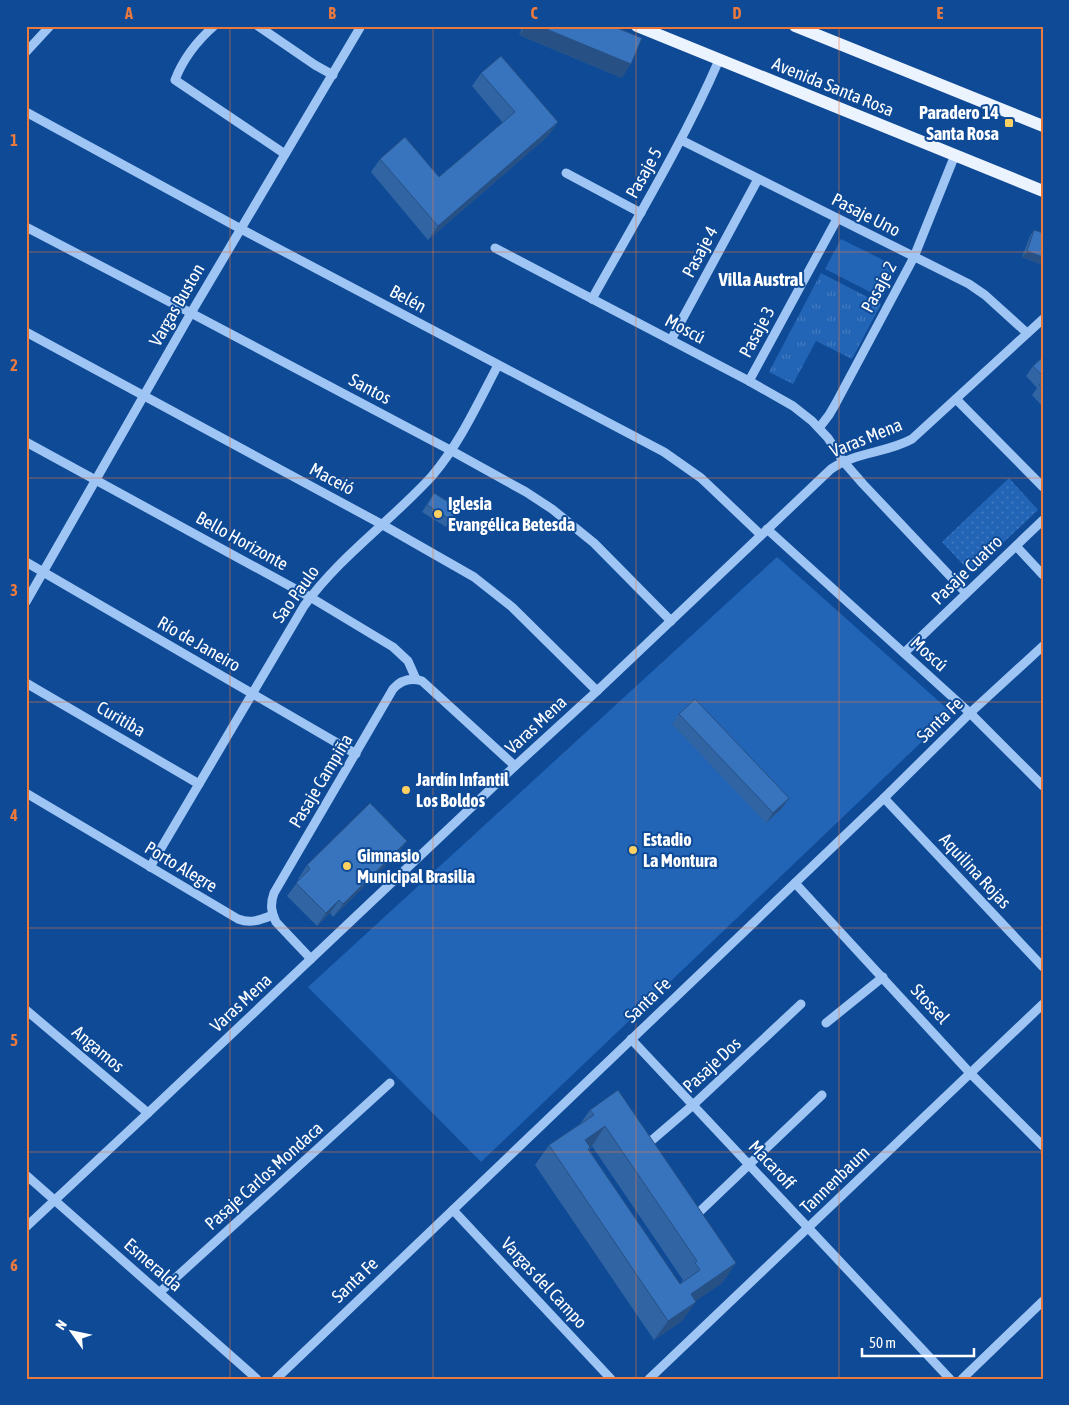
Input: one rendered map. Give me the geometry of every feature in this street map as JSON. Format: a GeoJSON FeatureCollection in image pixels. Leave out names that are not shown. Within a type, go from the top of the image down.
{"type":"FeatureCollection","features":[{"type":"Feature","properties":{"kind":"main road","name":"Avenida Santa Rosa"},"geometry":{"type":"LineString","coordinates":[[637,26],[1043,191]]}},
{"type":"Feature","properties":{"kind":"main road"},"geometry":{"type":"LineString","coordinates":[[795,26],[1043,126]]}},
{"type":"Feature","properties":{"kind":"street"},"geometry":{"type":"LineString","coordinates":[[26,52],[50,26]]}},
{"type":"Feature","properties":{"kind":"street"},"geometry":{"type":"LineString","coordinates":[[214,26],[202,37],[188,56],[179,69],[175,80],[285,154]]}},
{"type":"Feature","properties":{"kind":"street"},"geometry":{"type":"LineString","coordinates":[[258,26],[333,75]]}},
{"type":"Feature","properties":{"kind":"street","name":"Vargas Buston"},"geometry":{"type":"LineString","coordinates":[[26,602],[191,313],[361,26]]}},
{"type":"Feature","properties":{"kind":"street","name":"Pasaje 5"},"geometry":{"type":"LineString","coordinates":[[592,299],[681,140],[719,60]]}},
{"type":"Feature","properties":{"kind":"street","name":"Belén"},"geometry":{"type":"LineString","coordinates":[[26,112],[241,229],[664,452],[701,478],[764,532]]}},
{"type":"Feature","properties":{"kind":"street","name":"Pasaje Uno"},"geometry":{"type":"LineString","coordinates":[[681,140],[978,289],[1027,333]]}},
{"type":"Feature","properties":{"kind":"street","name":"Pasaje 2"},"geometry":{"type":"LineString","coordinates":[[819,428],[836,403],[914,257],[955,155]]}},
{"type":"Feature","properties":{"kind":"street"},"geometry":{"type":"LineString","coordinates":[[566,173],[641,213]]}},
{"type":"Feature","properties":{"kind":"street","name":"Pasaje 4"},"geometry":{"type":"LineString","coordinates":[[671,340],[758,179]]}},
{"type":"Feature","properties":{"kind":"street","name":"Pasaje 3"},"geometry":{"type":"LineString","coordinates":[[749,381],[837,219]]}},
{"type":"Feature","properties":{"kind":"street","name":"Santos"},"geometry":{"type":"LineString","coordinates":[[26,227],[452,451],[526,492],[574,526],[594,543],[670,621]]}},
{"type":"Feature","properties":{"kind":"street","name":"Moscú"},"geometry":{"type":"LineString","coordinates":[[495,248],[793,406],[819,428],[843,461]]}},
{"type":"Feature","properties":{"kind":"street","name":"Varas Mena"},"geometry":{"type":"LineString","coordinates":[[26,1227],[831,469],[843,461],[906,442],[918,434],[1043,319]]}},
{"type":"Feature","properties":{"kind":"street","name":"Maceió"},"geometry":{"type":"LineString","coordinates":[[26,332],[452,563],[495,592],[597,691]]}},
{"type":"Feature","properties":{"kind":"street","name":"Sao Paulo"},"geometry":{"type":"LineString","coordinates":[[150,867],[310,598],[339,564],[414,495],[452,451],[498,365]]}},
{"type":"Feature","properties":{"kind":"street"},"geometry":{"type":"LineString","coordinates":[[956,399],[1043,487]]}},
{"type":"Feature","properties":{"kind":"street","name":"Bello Horizonte"},"geometry":{"type":"LineString","coordinates":[[26,442],[310,598],[393,647],[408,661],[416,678],[427,684],[515,766]]}},
{"type":"Feature","properties":{"kind":"street"},"geometry":{"type":"LineString","coordinates":[[843,461],[966,594]]}},
{"type":"Feature","properties":{"kind":"street","name":"Pasaje Cuatro"},"geometry":{"type":"LineString","coordinates":[[904,653],[1043,520]]}},
{"type":"Feature","properties":{"kind":"street","name":"Moscú"},"geometry":{"type":"LineString","coordinates":[[764,532],[904,653],[970,713],[1043,786]]}},
{"type":"Feature","properties":{"kind":"street"},"geometry":{"type":"LineString","coordinates":[[1016,546],[1043,575]]}},
{"type":"Feature","properties":{"kind":"street","name":"Río de Janeiro"},"geometry":{"type":"LineString","coordinates":[[26,562],[356,754]]}},
{"type":"Feature","properties":{"kind":"street","name":"Santa Fe"},"geometry":{"type":"LineString","coordinates":[[276,1379],[884,798],[970,713],[1043,646]]}},
{"type":"Feature","properties":{"kind":"street","name":"Pasaje Campiña"},"geometry":{"type":"LineString","coordinates":[[272,915],[271,900],[274,892],[393,689],[403,680],[416,678]]}},
{"type":"Feature","properties":{"kind":"street","name":"Curitiba"},"geometry":{"type":"LineString","coordinates":[[26,683],[200,784]]}},
{"type":"Feature","properties":{"kind":"street","name":"Porto Alegre"},"geometry":{"type":"LineString","coordinates":[[26,793],[243,921],[253,922],[272,915]]}},
{"type":"Feature","properties":{"kind":"street","name":"Aquilina Rojas"},"geometry":{"type":"LineString","coordinates":[[884,798],[1043,967]]}},
{"type":"Feature","properties":{"kind":"street","name":"Stossel"},"geometry":{"type":"LineString","coordinates":[[795,883],[970,1073],[1043,1146]]}},
{"type":"Feature","properties":{"kind":"street"},"geometry":{"type":"LineString","coordinates":[[272,915],[283,930],[311,959]]}},
{"type":"Feature","properties":{"kind":"street"},"geometry":{"type":"LineString","coordinates":[[826,1023],[883,977]]}},
{"type":"Feature","properties":{"kind":"street","name":"Pasaje Dos"},"geometry":{"type":"LineString","coordinates":[[643,1148],[693,1105],[801,1004]]}},
{"type":"Feature","properties":{"kind":"street","name":"Tannenbaum"},"geometry":{"type":"LineString","coordinates":[[649,1379],[1043,1004]]}},
{"type":"Feature","properties":{"kind":"street","name":"Angamos"},"geometry":{"type":"LineString","coordinates":[[26,1010],[148,1113]]}},
{"type":"Feature","properties":{"kind":"street","name":"Macaroff"},"geometry":{"type":"LineString","coordinates":[[631,1039],[950,1379]]}},
{"type":"Feature","properties":{"kind":"street","name":"Pasaje Carlos Mondaca"},"geometry":{"type":"LineString","coordinates":[[160,1292],[390,1083]]}},
{"type":"Feature","properties":{"kind":"street"},"geometry":{"type":"LineString","coordinates":[[691,1219],[822,1095]]}},
{"type":"Feature","properties":{"kind":"street","name":"Esmeralda"},"geometry":{"type":"LineString","coordinates":[[26,1175],[257,1379]]}},
{"type":"Feature","properties":{"kind":"street","name":"Vargas del Campo"},"geometry":{"type":"LineString","coordinates":[[453,1210],[611,1379]]}},
{"type":"Feature","properties":{"kind":"street"},"geometry":{"type":"LineString","coordinates":[[962,1379],[1043,1301]]}},
{"type":"Feature","properties":{"kind":"green space"},"geometry":{"type":"Polygon","coordinates":[[[841,239],[897,267],[882,298],[825,269],[841,239]]]}},
{"type":"Feature","properties":{"kind":"green space"},"geometry":{"type":"Polygon","coordinates":[[[821,273],[881,304],[852,359],[816,341],[793,384],[769,372],[821,273]]]}},
{"type":"Feature","properties":{"kind":"green space"},"geometry":{"type":"Polygon","coordinates":[[[1009,478],[1038,510],[971,573],[942,542],[1009,478]]]}},
{"type":"Feature","properties":{"kind":"green space","name":"Estadio La Montura"},"geometry":{"type":"Polygon","coordinates":[[[777,557],[952,713],[481,1162],[308,987],[777,557]]]}},
{"type":"Feature","properties":{"kind":"building"},"geometry":{"type":"Polygon","coordinates":[[[539,26],[612,26],[642,38],[631,64],[539,26]]]}},
{"type":"Feature","properties":{"kind":"building"},"geometry":{"type":"Polygon","coordinates":[[[501,56],[558,122],[438,226],[380,159],[405,137],[439,177],[515,112],[481,73],[501,56]]]}},
{"type":"Feature","properties":{"kind":"building"},"geometry":{"type":"Polygon","coordinates":[[[1034,230],[1043,233],[1043,257],[1027,251],[1034,230]]]}},
{"type":"Feature","properties":{"kind":"building"},"geometry":{"type":"Polygon","coordinates":[[[1043,357],[1043,376],[1033,366],[1043,357]]]}},
{"type":"Feature","properties":{"kind":"building"},"geometry":{"type":"Polygon","coordinates":[[[434,493],[458,508],[451,520],[427,505],[434,493]]]}},
{"type":"Feature","properties":{"kind":"building"},"geometry":{"type":"Polygon","coordinates":[[[695,699],[789,798],[773,813],[679,714],[695,699]]]}},
{"type":"Feature","properties":{"kind":"building","name":"Gimnasio Municipal Brasilia"},"geometry":{"type":"Polygon","coordinates":[[[370,803],[407,841],[343,904],[339,900],[326,913],[296,883],[310,869],[307,865],[370,803]]]}},
{"type":"Feature","properties":{"kind":"building"},"geometry":{"type":"Polygon","coordinates":[[[618,1090],[736,1263],[691,1294],[696,1302],[668,1321],[549,1145],[594,1115],[590,1110],[618,1090]],[[605,1126],[585,1140],[590,1147],[588,1149],[680,1284],[700,1270],[695,1263],[697,1261],[605,1126]]]}},
{"type":"Feature","properties":{"kind":"place","name":"Paradero 14 Santa Rosa"},"geometry":{"type":"Point","coordinates":[1009,123]}},
{"type":"Feature","properties":{"kind":"place","name":"Iglesia Evangélica Betesda"},"geometry":{"type":"Point","coordinates":[438,514]}},
{"type":"Feature","properties":{"kind":"place","name":"Jardín Infantil Los Boldos"},"geometry":{"type":"Point","coordinates":[406,790]}},
{"type":"Feature","properties":{"kind":"place","name":"Estadio La Montura"},"geometry":{"type":"Point","coordinates":[633,850]}},
{"type":"Feature","properties":{"kind":"place","name":"Gimnasio Municipal Brasilia"},"geometry":{"type":"Point","coordinates":[347,866]}},
{"type":"Feature","properties":{"kind":"district","name":"Villa Austral"},"geometry":{"type":"Point","coordinates":[761,279]}}]}
